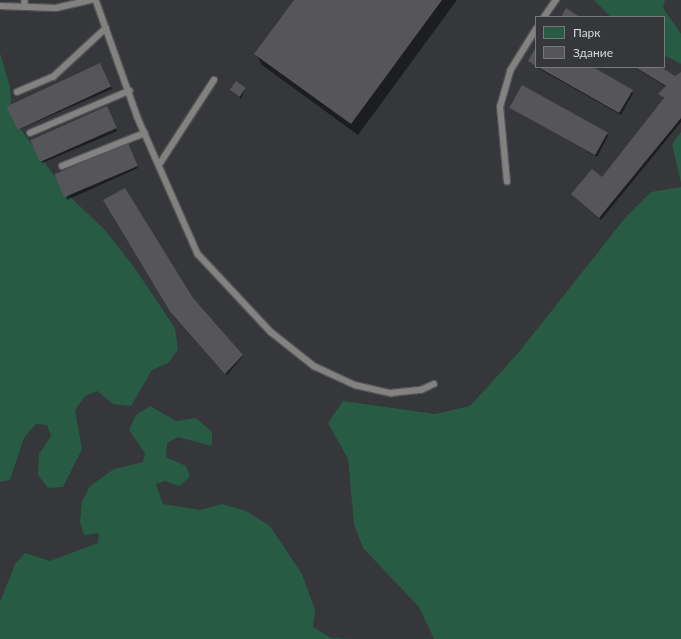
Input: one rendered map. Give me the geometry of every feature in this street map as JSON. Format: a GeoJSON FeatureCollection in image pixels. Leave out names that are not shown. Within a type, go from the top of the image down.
{"type":"FeatureCollection","features":[{"type":"Feature","properties":{"kind":"lane"},"geometry":{"type":"LineString","coordinates":[[25,0],[25,7]]}},
{"type":"Feature","properties":{"kind":"lane"},"geometry":{"type":"LineString","coordinates":[[0,6],[56,8],[90,0]]}},
{"type":"Feature","properties":{"kind":"lane"},"geometry":{"type":"LineString","coordinates":[[96,0],[144,132],[198,254],[271,332],[314,366],[355,385],[391,393],[421,390],[434,384]]}},
{"type":"Feature","properties":{"kind":"lane"},"geometry":{"type":"LineString","coordinates":[[545,16],[556,0]]}},
{"type":"Feature","properties":{"kind":"lane"},"geometry":{"type":"LineString","coordinates":[[17,92],[53,77],[106,28]]}},
{"type":"Feature","properties":{"kind":"lane"},"geometry":{"type":"LineString","coordinates":[[507,182],[500,107],[510,71],[535,31]]}},
{"type":"Feature","properties":{"kind":"lane"},"geometry":{"type":"LineString","coordinates":[[158,165],[214,80]]}},
{"type":"Feature","properties":{"kind":"lane"},"geometry":{"type":"LineString","coordinates":[[30,133],[128,91]]}},
{"type":"Feature","properties":{"kind":"lane"},"geometry":{"type":"LineString","coordinates":[[62,166],[144,132]]}},
{"type":"Feature","properties":{"kind":"green space"},"geometry":{"type":"Polygon","coordinates":[[[594,0],[665,0],[663,8],[681,34],[681,64],[665,56],[665,16],[610,16],[594,0]]]}},
{"type":"Feature","properties":{"kind":"green space"},"geometry":{"type":"Polygon","coordinates":[[[0,53],[10,87],[12,117],[68,195],[104,229],[134,267],[175,328],[178,350],[168,363],[152,370],[131,406],[113,404],[97,391],[85,396],[75,410],[82,449],[63,487],[48,488],[38,475],[39,454],[51,436],[47,425],[36,424],[24,438],[10,480],[0,482],[0,53]]]}},
{"type":"Feature","properties":{"kind":"green space"},"geometry":{"type":"Polygon","coordinates":[[[681,132],[681,183],[672,144],[681,132]]]}},
{"type":"Feature","properties":{"kind":"green space"},"geometry":{"type":"Polygon","coordinates":[[[681,187],[681,639],[434,639],[419,607],[363,548],[354,524],[348,459],[328,423],[343,401],[435,414],[470,406],[519,352],[625,218],[651,192],[681,187]]]}},
{"type":"Feature","properties":{"kind":"green space"},"geometry":{"type":"Polygon","coordinates":[[[150,406],[176,421],[196,418],[212,432],[212,446],[178,437],[167,443],[166,457],[186,466],[190,477],[179,486],[165,481],[156,484],[163,504],[200,510],[222,504],[246,511],[270,526],[302,574],[315,610],[313,627],[331,638],[351,639],[0,639],[0,602],[15,564],[25,553],[50,561],[98,543],[99,533],[84,535],[80,522],[82,501],[90,486],[114,469],[143,462],[145,453],[129,430],[136,415],[150,406]]]}},
{"type":"Feature","properties":{"kind":"building"},"geometry":{"type":"Polygon","coordinates":[[[294,0],[442,0],[351,124],[254,54],[294,0]]]}},
{"type":"Feature","properties":{"kind":"building"},"geometry":{"type":"Polygon","coordinates":[[[566,8],[578,16],[562,16],[566,8]]]}},
{"type":"Feature","properties":{"kind":"building"},"geometry":{"type":"Polygon","coordinates":[[[535,49],[535,65],[528,61],[535,49]]]}},
{"type":"Feature","properties":{"kind":"building"},"geometry":{"type":"Polygon","coordinates":[[[100,63],[111,87],[18,130],[7,107],[100,63]]]}},
{"type":"Feature","properties":{"kind":"building"},"geometry":{"type":"Polygon","coordinates":[[[540,68],[595,68],[633,90],[619,113],[540,68]]]}},
{"type":"Feature","properties":{"kind":"building"},"geometry":{"type":"Polygon","coordinates":[[[637,68],[663,68],[675,76],[681,72],[681,118],[599,218],[571,194],[592,169],[602,177],[664,98],[658,94],[666,86],[637,68]]]}},
{"type":"Feature","properties":{"kind":"building"},"geometry":{"type":"Polygon","coordinates":[[[236,81],[246,88],[240,97],[230,90],[236,81]]]}},
{"type":"Feature","properties":{"kind":"building"},"geometry":{"type":"Polygon","coordinates":[[[522,85],[608,133],[595,155],[509,108],[522,85]]]}},
{"type":"Feature","properties":{"kind":"building"},"geometry":{"type":"Polygon","coordinates":[[[107,106],[117,128],[40,162],[30,140],[107,106]]]}},
{"type":"Feature","properties":{"kind":"building"},"geometry":{"type":"Polygon","coordinates":[[[128,143],[138,166],[64,197],[54,174],[128,143]]]}},
{"type":"Feature","properties":{"kind":"building"},"geometry":{"type":"Polygon","coordinates":[[[125,188],[193,298],[243,355],[225,374],[171,313],[103,200],[125,188]]]}}]}
